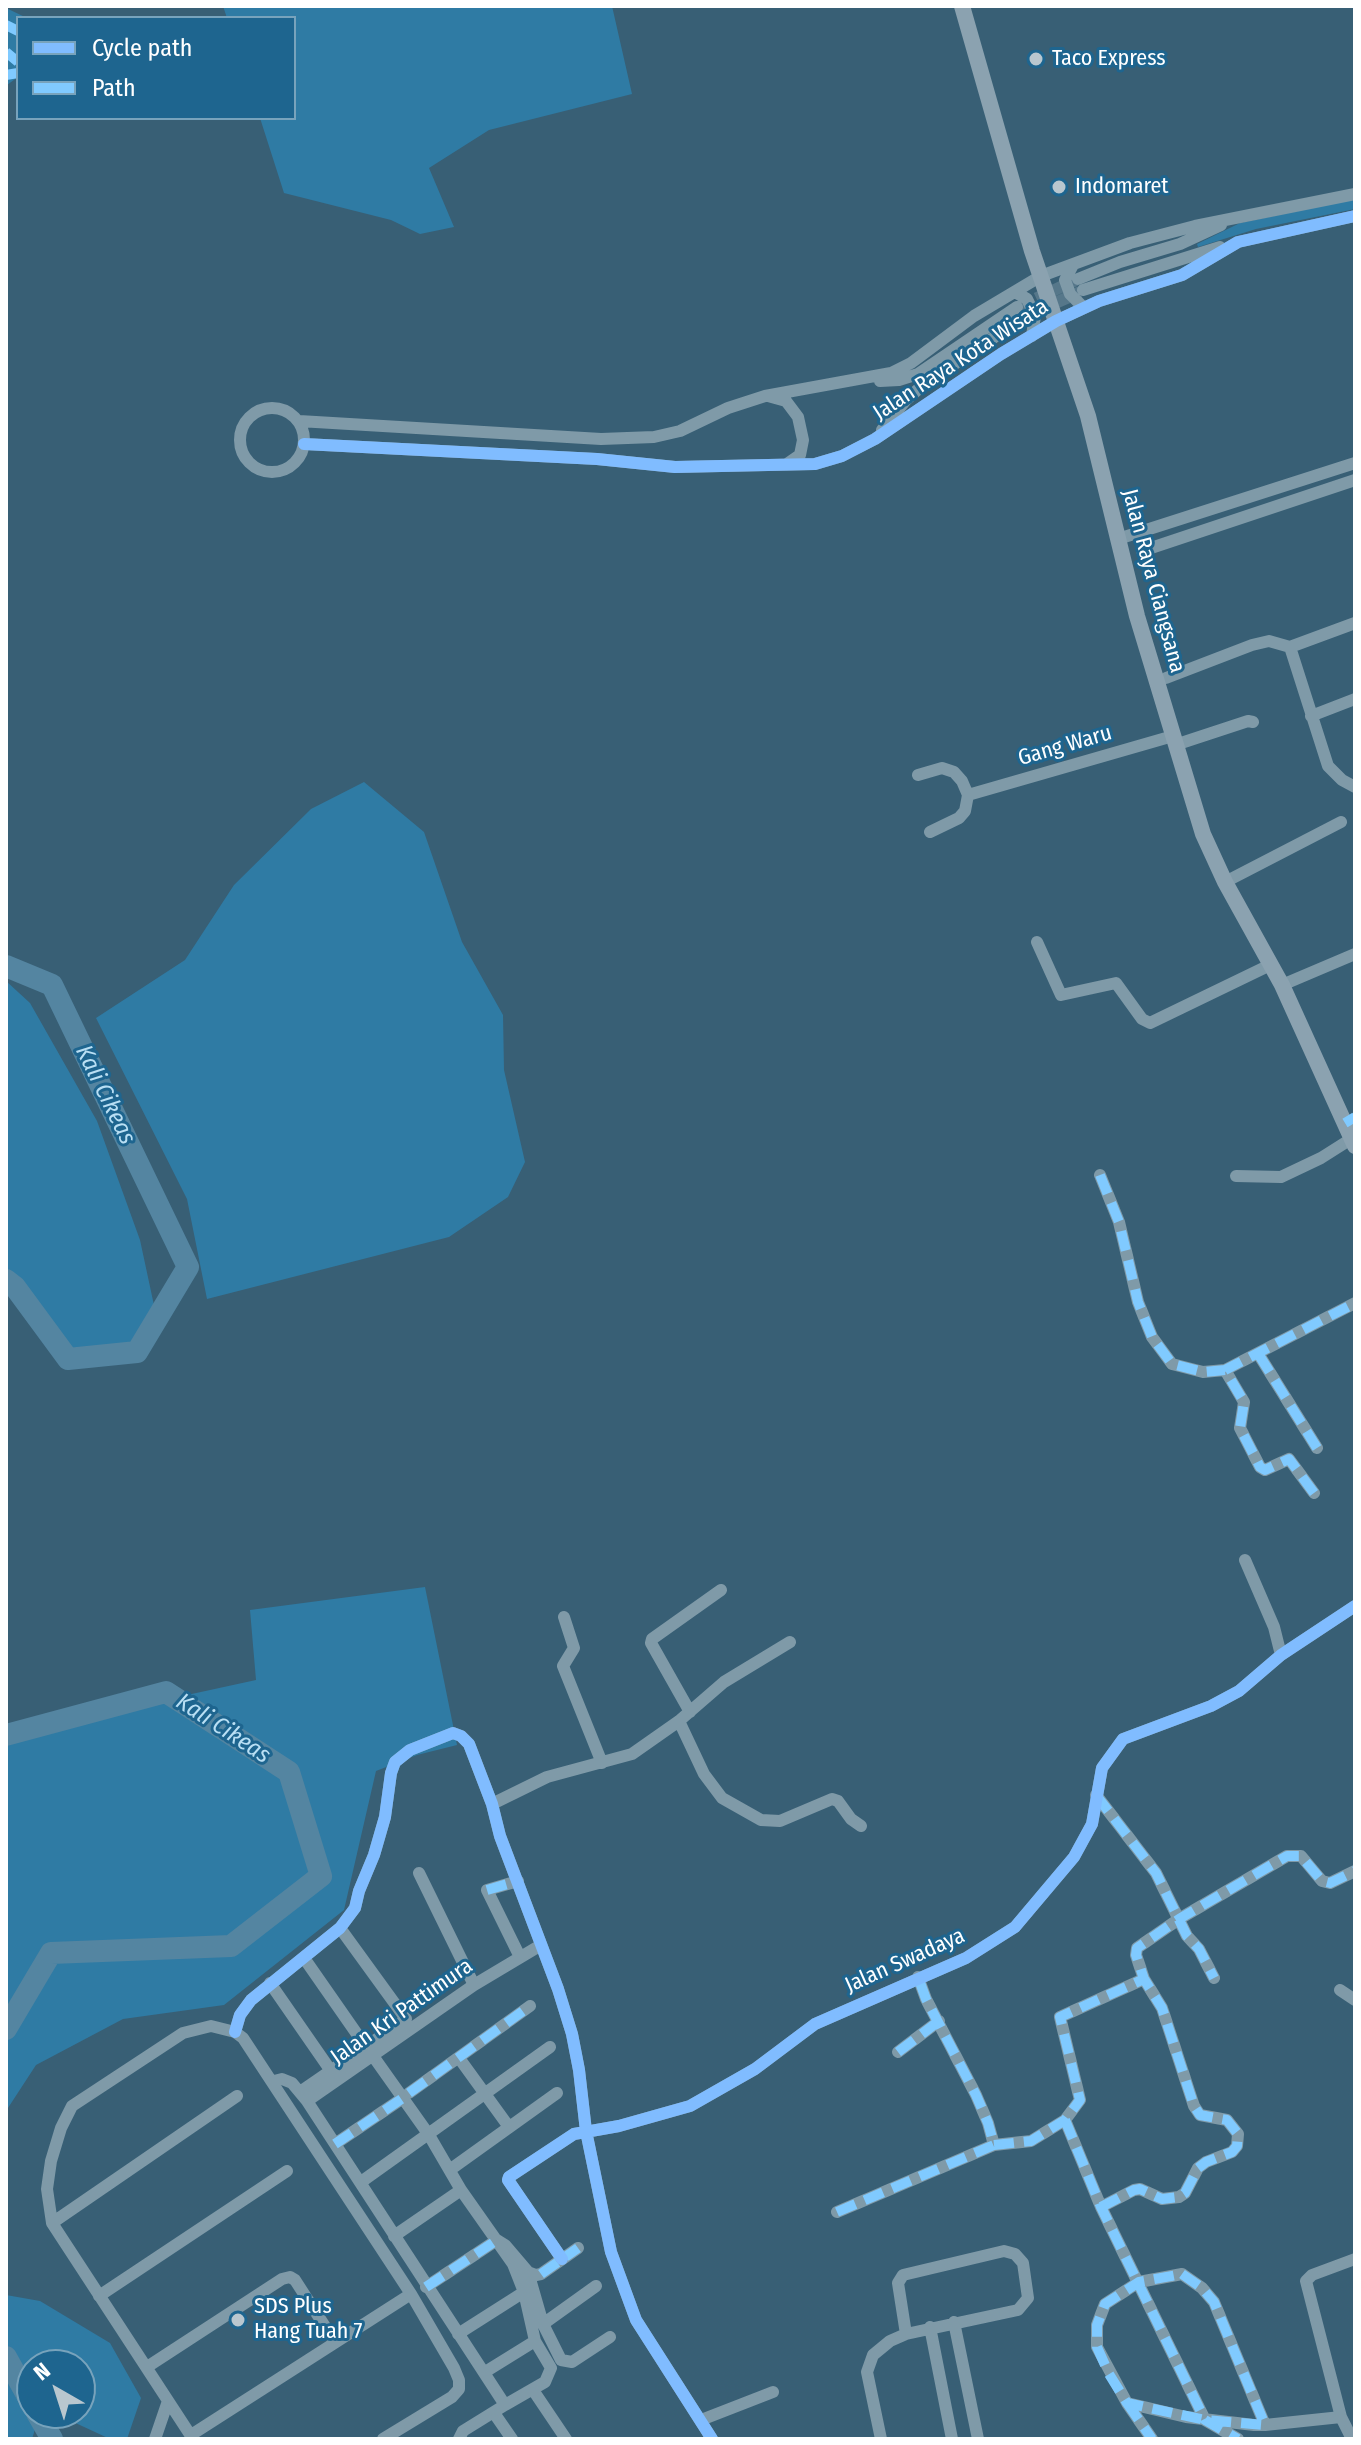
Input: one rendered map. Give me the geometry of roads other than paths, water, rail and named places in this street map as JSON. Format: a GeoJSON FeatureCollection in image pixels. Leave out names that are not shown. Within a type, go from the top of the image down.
{"type":"FeatureCollection","features":[{"type":"Feature","properties":{"kind":"main road","name":"Jalan Raya Ciangsana"},"geometry":{"type":"LineString","coordinates":[[962,6],[1041,276],[1088,416],[1118,539],[1203,834],[1350,1120],[1353,1143]]}},
{"type":"Feature","properties":{"kind":"street","name":"Jalan Raya Kota Wisata"},"geometry":{"type":"LineString","coordinates":[[299,421],[601,439],[654,437],[680,431],[728,408],[765,396],[789,396],[821,385],[891,373],[911,363],[974,316],[1041,276],[1135,242],[1240,216],[1355,194]]}},
{"type":"Feature","properties":{"kind":"street"},"geometry":{"type":"LineString","coordinates":[[1238,242],[1080,285],[1120,262],[1180,244],[1240,216]]}},
{"type":"Feature","properties":{"kind":"street","name":"Jalan Raya Kota Wisata"},"geometry":{"type":"LineString","coordinates":[[304,444],[597,459],[675,467],[815,464],[842,456],[875,439],[1032,336],[1084,308],[1182,275],[1238,242],[1355,216]]}},
{"type":"Feature","properties":{"kind":"street"},"geometry":{"type":"LineString","coordinates":[[1073,264],[1065,280],[1070,294],[1084,308]]}},
{"type":"Feature","properties":{"kind":"street"},"geometry":{"type":"LineString","coordinates":[[1015,292],[1027,299],[1035,316],[1032,336]]}},
{"type":"Feature","properties":{"kind":"street"},"geometry":{"type":"LineString","coordinates":[[821,385],[899,380],[918,374],[1020,313],[923,385],[906,400],[875,439]]}},
{"type":"Feature","properties":{"kind":"street"},"geometry":{"type":"LineString","coordinates":[[786,465],[800,455],[803,440],[789,396]]}},
{"type":"Feature","properties":{"kind":"street"},"geometry":{"type":"LineString","coordinates":[[276,407],[289,412],[299,421],[304,432],[304,444],[301,455],[293,465],[282,471],[269,472],[248,462],[241,451],[242,428],[250,416],[262,409],[276,407]]}},
{"type":"Feature","properties":{"kind":"street"},"geometry":{"type":"LineString","coordinates":[[800,455],[815,464]]}},
{"type":"Feature","properties":{"kind":"street"},"geometry":{"type":"LineString","coordinates":[[1118,539],[1355,463]]}},
{"type":"Feature","properties":{"kind":"street"},"geometry":{"type":"LineString","coordinates":[[1142,551],[1355,480]]}},
{"type":"Feature","properties":{"kind":"street"},"geometry":{"type":"LineString","coordinates":[[1166,678],[1259,643],[1278,642],[1290,647],[1355,623]]}},
{"type":"Feature","properties":{"kind":"street"},"geometry":{"type":"LineString","coordinates":[[1290,647],[1328,766],[1349,778],[1355,787]]}},
{"type":"Feature","properties":{"kind":"street"},"geometry":{"type":"LineString","coordinates":[[1311,716],[1355,699]]}},
{"type":"Feature","properties":{"kind":"street","name":"Gang Waru"},"geometry":{"type":"LineString","coordinates":[[968,795],[1253,722]]}},
{"type":"Feature","properties":{"kind":"street"},"geometry":{"type":"LineString","coordinates":[[918,775],[942,768],[954,772],[968,795],[965,811],[959,818],[930,832]]}},
{"type":"Feature","properties":{"kind":"street"},"geometry":{"type":"LineString","coordinates":[[1225,882],[1341,822]]}},
{"type":"Feature","properties":{"kind":"street"},"geometry":{"type":"LineString","coordinates":[[1037,942],[1061,995],[1116,983],[1142,1019],[1150,1023],[1270,965]]}},
{"type":"Feature","properties":{"kind":"street"},"geometry":{"type":"LineString","coordinates":[[1282,985],[1355,954]]}},
{"type":"Feature","properties":{"kind":"street"},"geometry":{"type":"LineString","coordinates":[[1236,1176],[1281,1177],[1353,1143]]}},
{"type":"Feature","properties":{"kind":"street"},"geometry":{"type":"LineString","coordinates":[[1100,1175],[1119,1222],[1138,1302],[1152,1337],[1172,1364],[1203,1372],[1225,1370],[1355,1303]]}},
{"type":"Feature","properties":{"kind":"street"},"geometry":{"type":"LineString","coordinates":[[1259,1355],[1317,1448]]}},
{"type":"Feature","properties":{"kind":"street"},"geometry":{"type":"LineString","coordinates":[[1225,1370],[1244,1402],[1240,1428],[1260,1467],[1265,1470],[1289,1459],[1314,1493]]}},
{"type":"Feature","properties":{"kind":"street"},"geometry":{"type":"LineString","coordinates":[[1245,1560],[1274,1627],[1281,1655]]}},
{"type":"Feature","properties":{"kind":"street"},"geometry":{"type":"LineString","coordinates":[[690,1712],[651,1643],[652,1639],[721,1590]]}},
{"type":"Feature","properties":{"kind":"street","name":"Jalan Swadaya"},"geometry":{"type":"LineString","coordinates":[[562,2259],[508,2180],[509,2177],[561,2142],[586,2131],[619,2126],[690,2106],[755,2069],[815,2024],[966,1958],[1015,1927],[1074,1857],[1092,1824],[1102,1768],[1123,1739],[1239,1691],[1281,1655],[1355,1606]]}},
{"type":"Feature","properties":{"kind":"street"},"geometry":{"type":"LineString","coordinates":[[564,1617],[574,1648],[563,1666],[602,1763]]}},
{"type":"Feature","properties":{"kind":"street"},"geometry":{"type":"LineString","coordinates":[[492,1804],[547,1777],[632,1754],[679,1721],[724,1682],[790,1642]]}},
{"type":"Feature","properties":{"kind":"street"},"geometry":{"type":"LineString","coordinates":[[679,1721],[704,1774],[722,1798],[761,1820],[780,1821],[832,1799],[838,1801],[851,1819],[861,1826]]}},
{"type":"Feature","properties":{"kind":"street"},"geometry":{"type":"LineString","coordinates":[[235,2032],[240,2015],[251,2000],[340,1928],[355,1908],[385,1817],[391,1773],[401,1756],[438,1739],[458,1734],[469,1744],[492,1804],[500,1836],[572,2034],[586,2131],[611,2252],[636,2320],[712,2439]]}},
{"type":"Feature","properties":{"kind":"street"},"geometry":{"type":"LineString","coordinates":[[1096,1795],[1156,1873],[1187,1936],[1199,1949],[1214,1978]]}},
{"type":"Feature","properties":{"kind":"street"},"geometry":{"type":"LineString","coordinates":[[1101,2207],[1140,2189],[1162,2199],[1179,2197],[1185,2193],[1198,2168],[1232,2152],[1237,2146],[1238,2134],[1227,2120],[1200,2115],[1194,2106],[1162,2008],[1144,1979],[1136,1955],[1137,1948],[1179,1919],[1287,1856],[1301,1856],[1322,1881],[1330,1883],[1355,1871]]}},
{"type":"Feature","properties":{"kind":"street"},"geometry":{"type":"LineString","coordinates":[[419,1873],[474,1985]]}},
{"type":"Feature","properties":{"kind":"street"},"geometry":{"type":"LineString","coordinates":[[518,1881],[487,1890],[520,1957]]}},
{"type":"Feature","properties":{"kind":"street"},"geometry":{"type":"LineString","coordinates":[[304,2097],[331,2071],[370,2052],[406,2019],[340,1928]]}},
{"type":"Feature","properties":{"kind":"street","name":"Jalan Kri Pattimura"},"geometry":{"type":"LineString","coordinates":[[304,2097],[474,1985],[541,1945]]}},
{"type":"Feature","properties":{"kind":"street"},"geometry":{"type":"LineString","coordinates":[[304,1958],[370,2052],[406,2096],[461,2190],[513,2264],[524,2292],[535,2341],[551,2368],[545,2382],[463,2431],[459,2439]]}},
{"type":"Feature","properties":{"kind":"street"},"geometry":{"type":"LineString","coordinates":[[918,1977],[926,1999],[976,2095],[994,2145]]}},
{"type":"Feature","properties":{"kind":"street"},"geometry":{"type":"LineString","coordinates":[[837,2212],[994,2145],[1031,2141],[1065,2120],[1080,2100],[1060,2017],[1144,1979]]}},
{"type":"Feature","properties":{"kind":"street"},"geometry":{"type":"LineString","coordinates":[[270,1983],[331,2071]]}},
{"type":"Feature","properties":{"kind":"street"},"geometry":{"type":"LineString","coordinates":[[1340,1990],[1355,2000]]}},
{"type":"Feature","properties":{"kind":"street"},"geometry":{"type":"LineString","coordinates":[[335,2144],[530,2006]]}},
{"type":"Feature","properties":{"kind":"street"},"geometry":{"type":"LineString","coordinates":[[898,2052],[939,2021]]}},
{"type":"Feature","properties":{"kind":"street"},"geometry":{"type":"LineString","coordinates":[[383,2439],[442,2405],[459,2389],[459,2380],[411,2294],[243,2038],[235,2032],[211,2026],[183,2033],[72,2106],[61,2128],[51,2161],[47,2189],[52,2223],[192,2437],[411,2294]]}},
{"type":"Feature","properties":{"kind":"street"},"geometry":{"type":"LineString","coordinates":[[361,2182],[550,2047]]}},
{"type":"Feature","properties":{"kind":"street"},"geometry":{"type":"LineString","coordinates":[[459,2058],[509,2127]]}},
{"type":"Feature","properties":{"kind":"street"},"geometry":{"type":"LineString","coordinates":[[274,2081],[282,2079],[292,2083],[361,2182],[426,2287],[485,2372],[512,2439]]}},
{"type":"Feature","properties":{"kind":"street"},"geometry":{"type":"LineString","coordinates":[[451,2169],[557,2093]]}},
{"type":"Feature","properties":{"kind":"street"},"geometry":{"type":"LineString","coordinates":[[52,2223],[237,2096]]}},
{"type":"Feature","properties":{"kind":"street"},"geometry":{"type":"LineString","coordinates":[[1065,2120],[1101,2207],[1205,2420],[1238,2439]]}},
{"type":"Feature","properties":{"kind":"street"},"geometry":{"type":"LineString","coordinates":[[99,2296],[287,2171]]}},
{"type":"Feature","properties":{"kind":"street"},"geometry":{"type":"LineString","coordinates":[[394,2236],[461,2190]]}},
{"type":"Feature","properties":{"kind":"street"},"geometry":{"type":"LineString","coordinates":[[497,2240],[531,2275],[541,2274],[578,2248]]}},
{"type":"Feature","properties":{"kind":"street"},"geometry":{"type":"LineString","coordinates":[[426,2287],[497,2240]]}},
{"type":"Feature","properties":{"kind":"street"},"geometry":{"type":"LineString","coordinates":[[881,2439],[867,2372],[873,2355],[890,2341],[906,2334],[1013,2312],[1022,2307],[1028,2298],[1023,2263],[1015,2254],[1004,2251],[903,2275],[898,2283],[906,2334]]}},
{"type":"Feature","properties":{"kind":"street"},"geometry":{"type":"LineString","coordinates":[[1352,2439],[1341,2417],[1306,2281],[1312,2275],[1355,2259]]}},
{"type":"Feature","properties":{"kind":"street"},"geometry":{"type":"LineString","coordinates":[[528,2272],[543,2324],[558,2357],[564,2362],[572,2362],[610,2337]]}},
{"type":"Feature","properties":{"kind":"street"},"geometry":{"type":"LineString","coordinates":[[1152,2439],[1127,2403],[1097,2347],[1097,2325],[1105,2304],[1139,2282],[1182,2274],[1202,2288],[1214,2302],[1265,2425]]}},
{"type":"Feature","properties":{"kind":"street"},"geometry":{"type":"LineString","coordinates":[[147,2367],[282,2279],[290,2277],[295,2280],[335,2342]]}},
{"type":"Feature","properties":{"kind":"street"},"geometry":{"type":"LineString","coordinates":[[543,2324],[596,2286]]}},
{"type":"Feature","properties":{"kind":"street"},"geometry":{"type":"LineString","coordinates":[[458,2334],[524,2292]]}},
{"type":"Feature","properties":{"kind":"street"},"geometry":{"type":"LineString","coordinates":[[954,2322],[978,2439]]}},
{"type":"Feature","properties":{"kind":"street"},"geometry":{"type":"LineString","coordinates":[[930,2327],[952,2439]]}},
{"type":"Feature","properties":{"kind":"street"},"geometry":{"type":"LineString","coordinates":[[485,2372],[535,2341]]}},
{"type":"Feature","properties":{"kind":"street"},"geometry":{"type":"LineString","coordinates":[[533,2390],[566,2439]]}},
{"type":"Feature","properties":{"kind":"street"},"geometry":{"type":"LineString","coordinates":[[701,2420],[773,2392]]}},
{"type":"Feature","properties":{"kind":"street"},"geometry":{"type":"LineString","coordinates":[[155,2439],[168,2401]]}},
{"type":"Feature","properties":{"kind":"street"},"geometry":{"type":"LineString","coordinates":[[1127,2403],[1205,2420],[1265,2425],[1341,2417]]}},
{"type":"Feature","properties":{"kind":"waterway","name":"Kali Cikeas"},"geometry":{"type":"LineString","coordinates":[[6,966],[52,985],[188,1267],[137,1352],[68,1359],[15,1287],[6,1280]]}},
{"type":"Feature","properties":{"kind":"waterway","name":"Kali Cikeas"},"geometry":{"type":"LineString","coordinates":[[6,1735],[166,1692],[289,1772],[321,1876],[231,1946],[51,1953],[6,2029]]}},
{"type":"Feature","properties":{"kind":"waterway","name":"Kali Cikeas"},"geometry":{"type":"LineString","coordinates":[[6,2357],[16,2375]]}},
{"type":"Feature","properties":{"kind":"waterway","name":"Kali Cikeas"},"geometry":{"type":"LineString","coordinates":[[46,2429],[52,2439]]}},
{"type":"Feature","properties":{"kind":"tunnel"},"geometry":{"type":"LineString","coordinates":[[1020,306],[1076,280]]}},
{"type":"Feature","properties":{"kind":"tunnel"},"geometry":{"type":"LineString","coordinates":[[1024,317],[1080,292]]}},
{"type":"Feature","properties":{"kind":"place","name":"Taco Express"},"geometry":{"type":"Point","coordinates":[1036,59]}},
{"type":"Feature","properties":{"kind":"place","name":"Indomaret"},"geometry":{"type":"Point","coordinates":[1059,187]}},
{"type":"Feature","properties":{"kind":"place","name":"SDS Plus Hang Tuah 7"},"geometry":{"type":"Point","coordinates":[238,2320]}}]}
